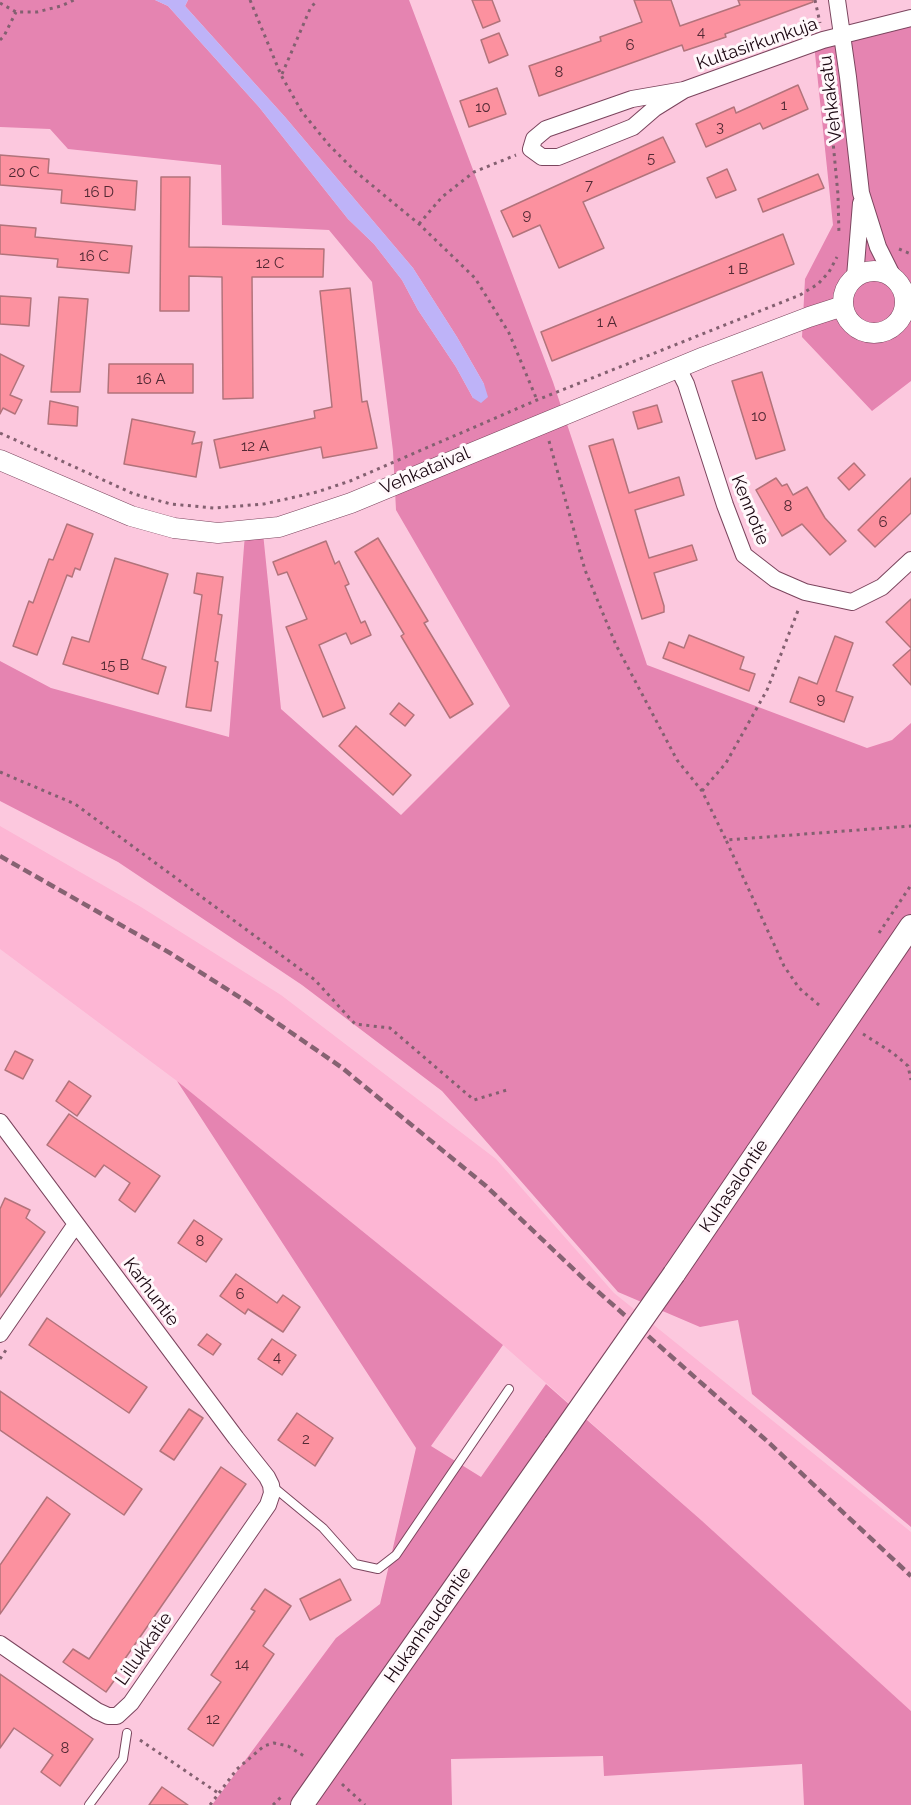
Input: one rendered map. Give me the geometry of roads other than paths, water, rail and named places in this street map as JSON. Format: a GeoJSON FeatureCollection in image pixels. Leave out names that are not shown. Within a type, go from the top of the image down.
{"type":"FeatureCollection","features":[{"type":"Feature","properties":{"kind":"main road","name":"Kuhasalontie"},"geometry":{"type":"LineString","coordinates":[[555,1444],[911,926]]}},
{"type":"Feature","properties":{"kind":"main road","name":"Hukanhaudantie"},"geometry":{"type":"LineString","coordinates":[[302,1805],[555,1444]]}},
{"type":"Feature","properties":{"kind":"street","name":"Vehkakatu"},"geometry":{"type":"LineString","coordinates":[[837,0],[861,193],[878,247],[893,277]]}},
{"type":"Feature","properties":{"kind":"street","name":"Kultasirkunkuja"},"geometry":{"type":"LineString","coordinates":[[684,90],[655,108],[633,127],[558,157],[542,157],[531,149],[534,138],[546,129],[632,99],[684,90],[823,40],[911,18]]}},
{"type":"Feature","properties":{"kind":"street","name":"Vehkakatu"},"geometry":{"type":"LineString","coordinates":[[855,277],[861,193]]}},
{"type":"Feature","properties":{"kind":"street"},"geometry":{"type":"LineString","coordinates":[[867,271],[880,272],[893,277],[908,301],[897,322],[877,333],[865,332],[855,327],[847,318],[843,306],[843,296],[847,285],[855,277],[867,271]]}},
{"type":"Feature","properties":{"kind":"street","name":"Vehkataival"},"geometry":{"type":"LineString","coordinates":[[0,460],[131,516],[174,528],[218,533],[279,527],[325,511],[678,368],[843,306]]}},
{"type":"Feature","properties":{"kind":"street","name":"Kennotie"},"geometry":{"type":"LineString","coordinates":[[678,368],[686,384],[725,505],[744,555],[775,579],[805,592],[852,602],[882,587],[911,561]]}},
{"type":"Feature","properties":{"kind":"street","name":"Karhuntie"},"geometry":{"type":"LineString","coordinates":[[0,1122],[271,1485]]}},
{"type":"Feature","properties":{"kind":"street"},"geometry":{"type":"LineString","coordinates":[[0,1334],[76,1224]]}},
{"type":"Feature","properties":{"kind":"street","name":"Lillukkatie"},"geometry":{"type":"LineString","coordinates":[[0,1644],[97,1711],[108,1716],[117,1716],[131,1703],[268,1505],[272,1493],[271,1485]]}},
{"type":"Feature","properties":{"kind":"lane"},"geometry":{"type":"LineString","coordinates":[[271,1485],[322,1528],[356,1564],[378,1569],[396,1555],[509,1389]]}},
{"type":"Feature","properties":{"kind":"lane"},"geometry":{"type":"LineString","coordinates":[[89,1805],[123,1759],[127,1732]]}},
{"type":"Feature","properties":{"kind":"railway"},"geometry":{"type":"LineString","coordinates":[[0,856],[170,953],[244,1000],[341,1067],[486,1186],[586,1281],[767,1441],[911,1576]]}}]}
